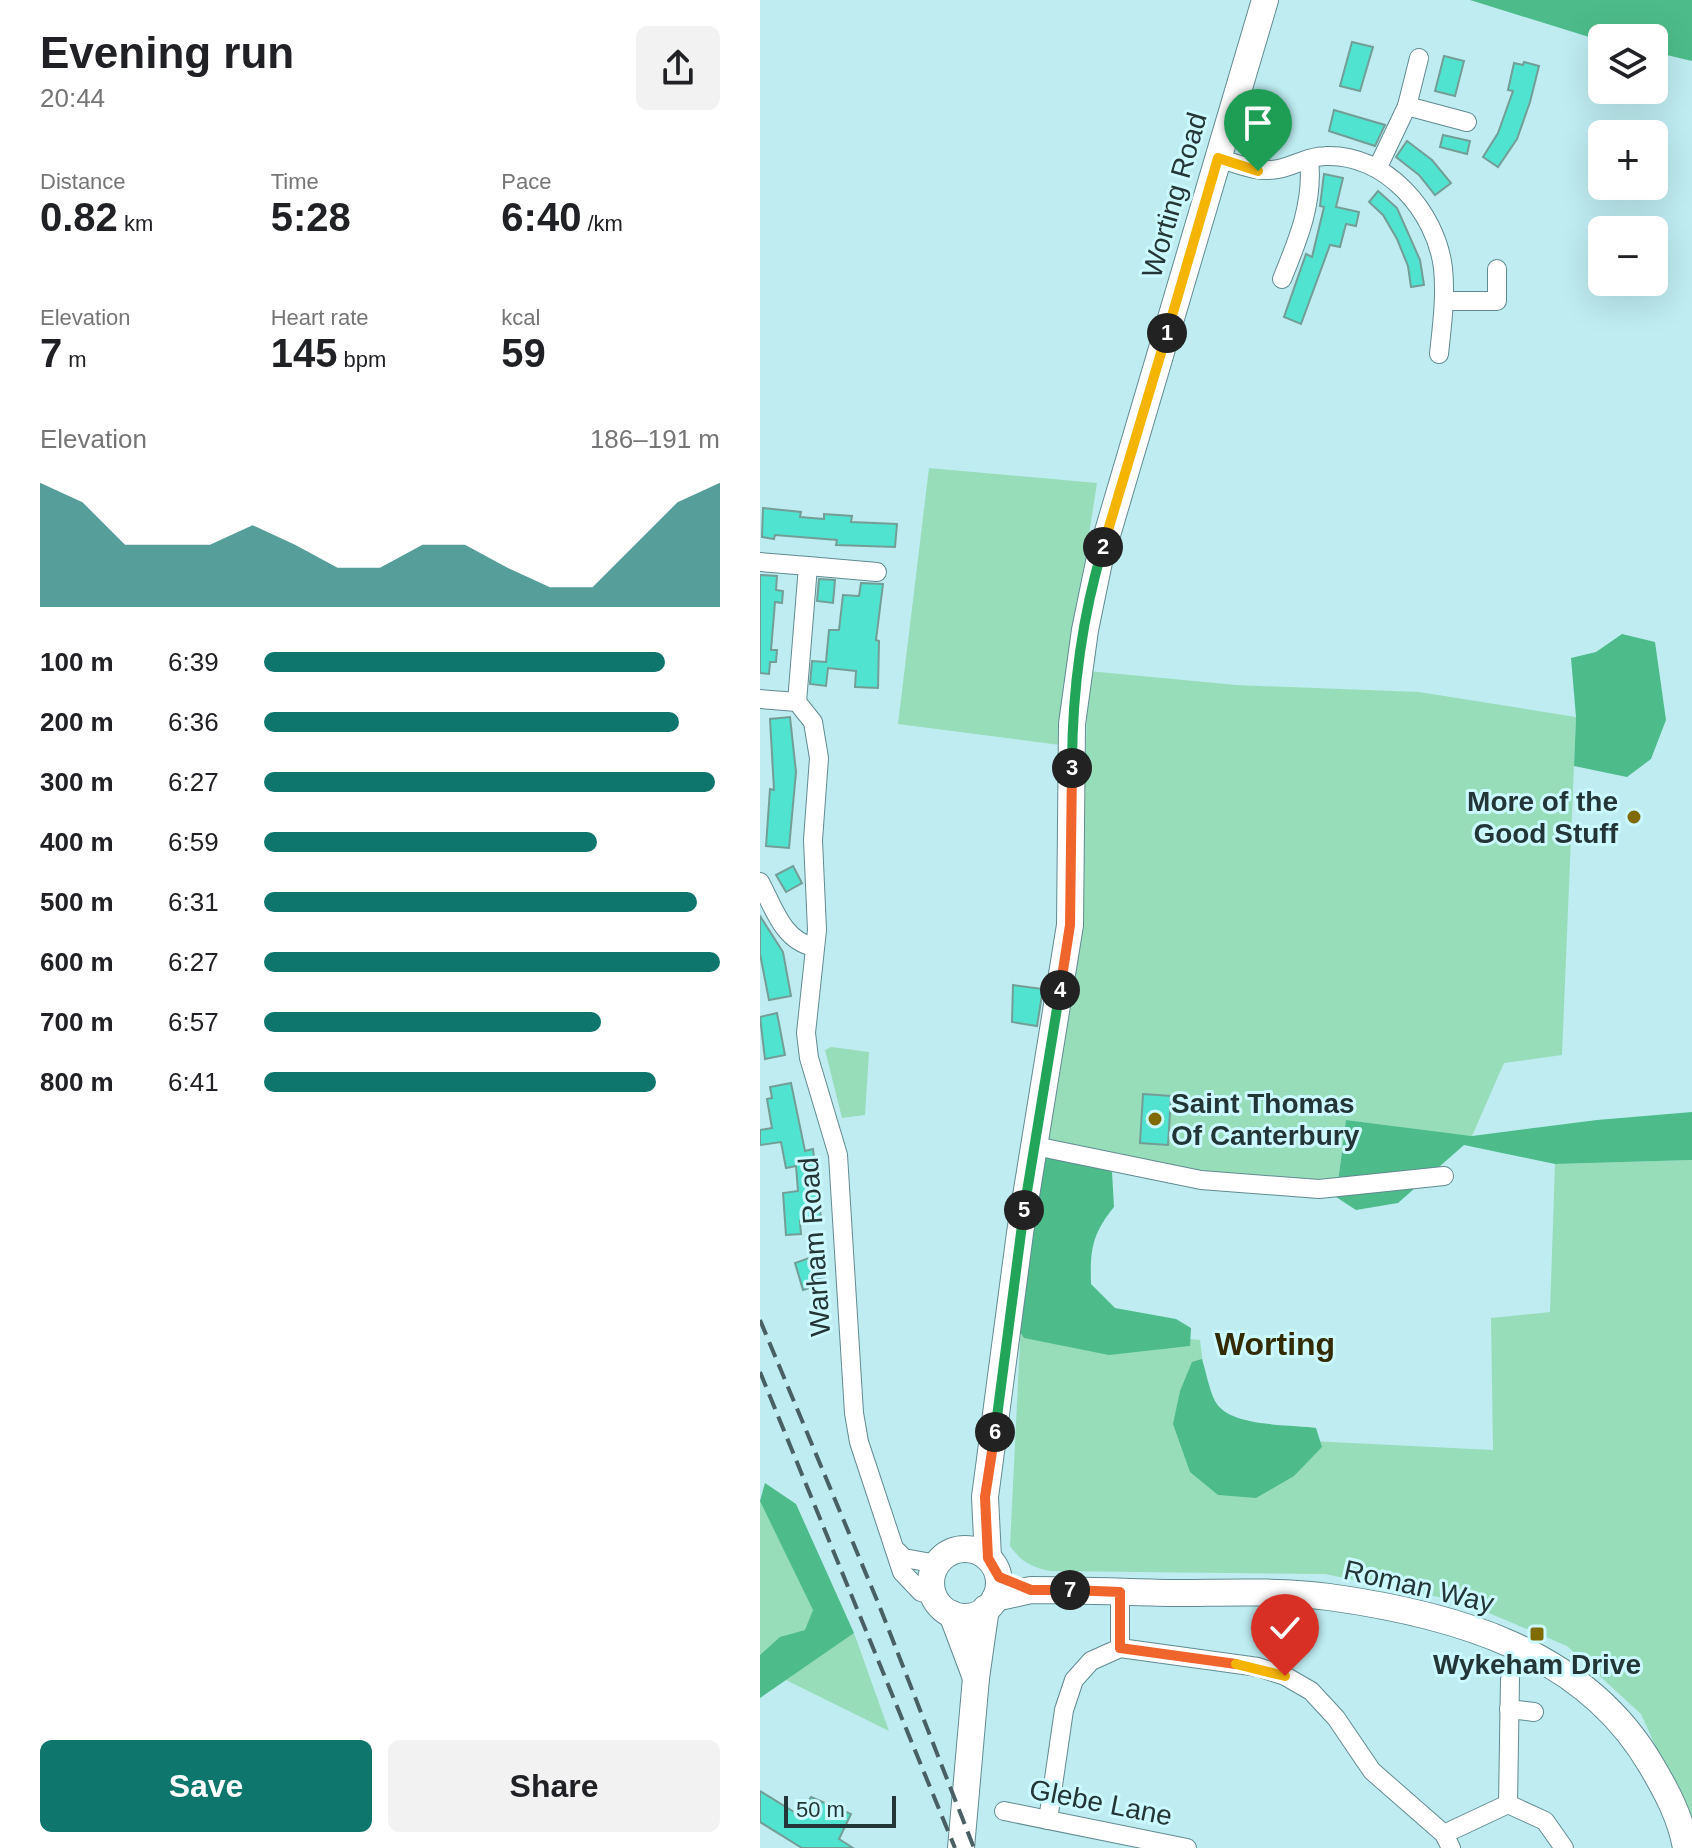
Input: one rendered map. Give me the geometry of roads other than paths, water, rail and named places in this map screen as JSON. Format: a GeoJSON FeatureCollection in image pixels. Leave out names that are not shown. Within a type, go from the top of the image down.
{"type":"FeatureCollection","features":[{"type":"Feature","properties":{"kind":"main road","name":"Worting Road"},"geometry":{"type":"LineString","coordinates":[[961,1848],[976,1678],[992,1585],[985,1497],[1070,925],[1072,724],[1085,630],[1099,562],[1265,0]]}},
{"type":"Feature","properties":{"kind":"main road","name":"Worting Road"},"geometry":{"type":"LineString","coordinates":[[943,1558],[985,1497]]}},
{"type":"Feature","properties":{"kind":"main road"},"geometry":{"type":"LineString","coordinates":[[964,1549],[975,1550],[992,1585],[971,1616],[943,1605],[931,1585],[943,1558],[964,1549]]}},
{"type":"Feature","properties":{"kind":"main road","name":"Roman Way"},"geometry":{"type":"LineString","coordinates":[[992,1585],[1031,1590],[1326,1596],[1423,1614],[1505,1639],[1562,1669],[1600,1701],[1639,1745],[1666,1790],[1686,1848]]}},
{"type":"Feature","properties":{"kind":"main road","name":"Worting Road"},"geometry":{"type":"LineString","coordinates":[[943,1605],[976,1678]]}},
{"type":"Feature","properties":{"kind":"street"},"geometry":{"type":"LineString","coordinates":[[1378,167],[1407,106],[1419,58]]}},
{"type":"Feature","properties":{"kind":"street"},"geometry":{"type":"LineString","coordinates":[[1407,106],[1467,122]]}},
{"type":"Feature","properties":{"kind":"street"},"geometry":{"type":"LineString","coordinates":[[1218,158],[1258,171],[1278,169],[1323,156],[1346,157],[1378,167],[1404,189],[1424,214],[1442,264],[1445,301],[1439,354]]}},
{"type":"Feature","properties":{"kind":"street"},"geometry":{"type":"LineString","coordinates":[[1282,279],[1306,213],[1312,180],[1309,159]]}},
{"type":"Feature","properties":{"kind":"street"},"geometry":{"type":"LineString","coordinates":[[1445,301],[1497,301],[1497,269]]}},
{"type":"Feature","properties":{"kind":"street"},"geometry":{"type":"LineString","coordinates":[[760,562],[877,572]]}},
{"type":"Feature","properties":{"kind":"street"},"geometry":{"type":"LineString","coordinates":[[760,699],[797,702],[808,566]]}},
{"type":"Feature","properties":{"kind":"street","name":"Warham Road"},"geometry":{"type":"LineString","coordinates":[[797,702],[813,722],[819,758],[813,840],[817,930],[806,1033],[809,1058],[838,1155],[854,1413],[859,1442],[902,1572],[908,1582],[943,1605]]}},
{"type":"Feature","properties":{"kind":"street"},"geometry":{"type":"LineString","coordinates":[[760,882],[789,937],[802,945],[814,947]]}},
{"type":"Feature","properties":{"kind":"street"},"geometry":{"type":"LineString","coordinates":[[1035,1146],[1201,1180],[1319,1189],[1444,1176]]}},
{"type":"Feature","properties":{"kind":"street"},"geometry":{"type":"LineString","coordinates":[[897,1551],[904,1558],[943,1558]]}},
{"type":"Feature","properties":{"kind":"street"},"geometry":{"type":"LineString","coordinates":[[1120,1592],[1120,1648]]}},
{"type":"Feature","properties":{"kind":"street"},"geometry":{"type":"LineString","coordinates":[[1048,1820],[1064,1710],[1074,1680],[1091,1661],[1120,1648],[1258,1667],[1285,1676],[1311,1691],[1336,1718],[1372,1771],[1448,1841],[1508,1804]]}},
{"type":"Feature","properties":{"kind":"street"},"geometry":{"type":"LineString","coordinates":[[1508,1804],[1510,1679]]}},
{"type":"Feature","properties":{"kind":"street"},"geometry":{"type":"LineString","coordinates":[[1509,1709],[1534,1712]]}},
{"type":"Feature","properties":{"kind":"street"},"geometry":{"type":"LineString","coordinates":[[1508,1804],[1545,1821],[1564,1848]]}},
{"type":"Feature","properties":{"kind":"street","name":"Glebe Lane"},"geometry":{"type":"LineString","coordinates":[[1004,1811],[1187,1848]]}},
{"type":"Feature","properties":{"kind":"railway"},"geometry":{"type":"LineString","coordinates":[[760,1320],[879,1605],[974,1848]]}},
{"type":"Feature","properties":{"kind":"railway"},"geometry":{"type":"LineString","coordinates":[[760,1372],[955,1848]]}},
{"type":"Feature","properties":{"kind":"place","name":"More of the Good Stuff"},"geometry":{"type":"Point","coordinates":[1634,817]}},
{"type":"Feature","properties":{"kind":"place","name":"Saint Thomas Of Canterbury"},"geometry":{"type":"Point","coordinates":[1155,1119]}},
{"type":"Feature","properties":{"kind":"place","name":"Wykeham Drive"},"geometry":{"type":"Point","coordinates":[1537,1634]}},
{"type":"Feature","properties":{"kind":"district","name":"Worting"},"geometry":{"type":"Point","coordinates":[1275,1344]}}]}
